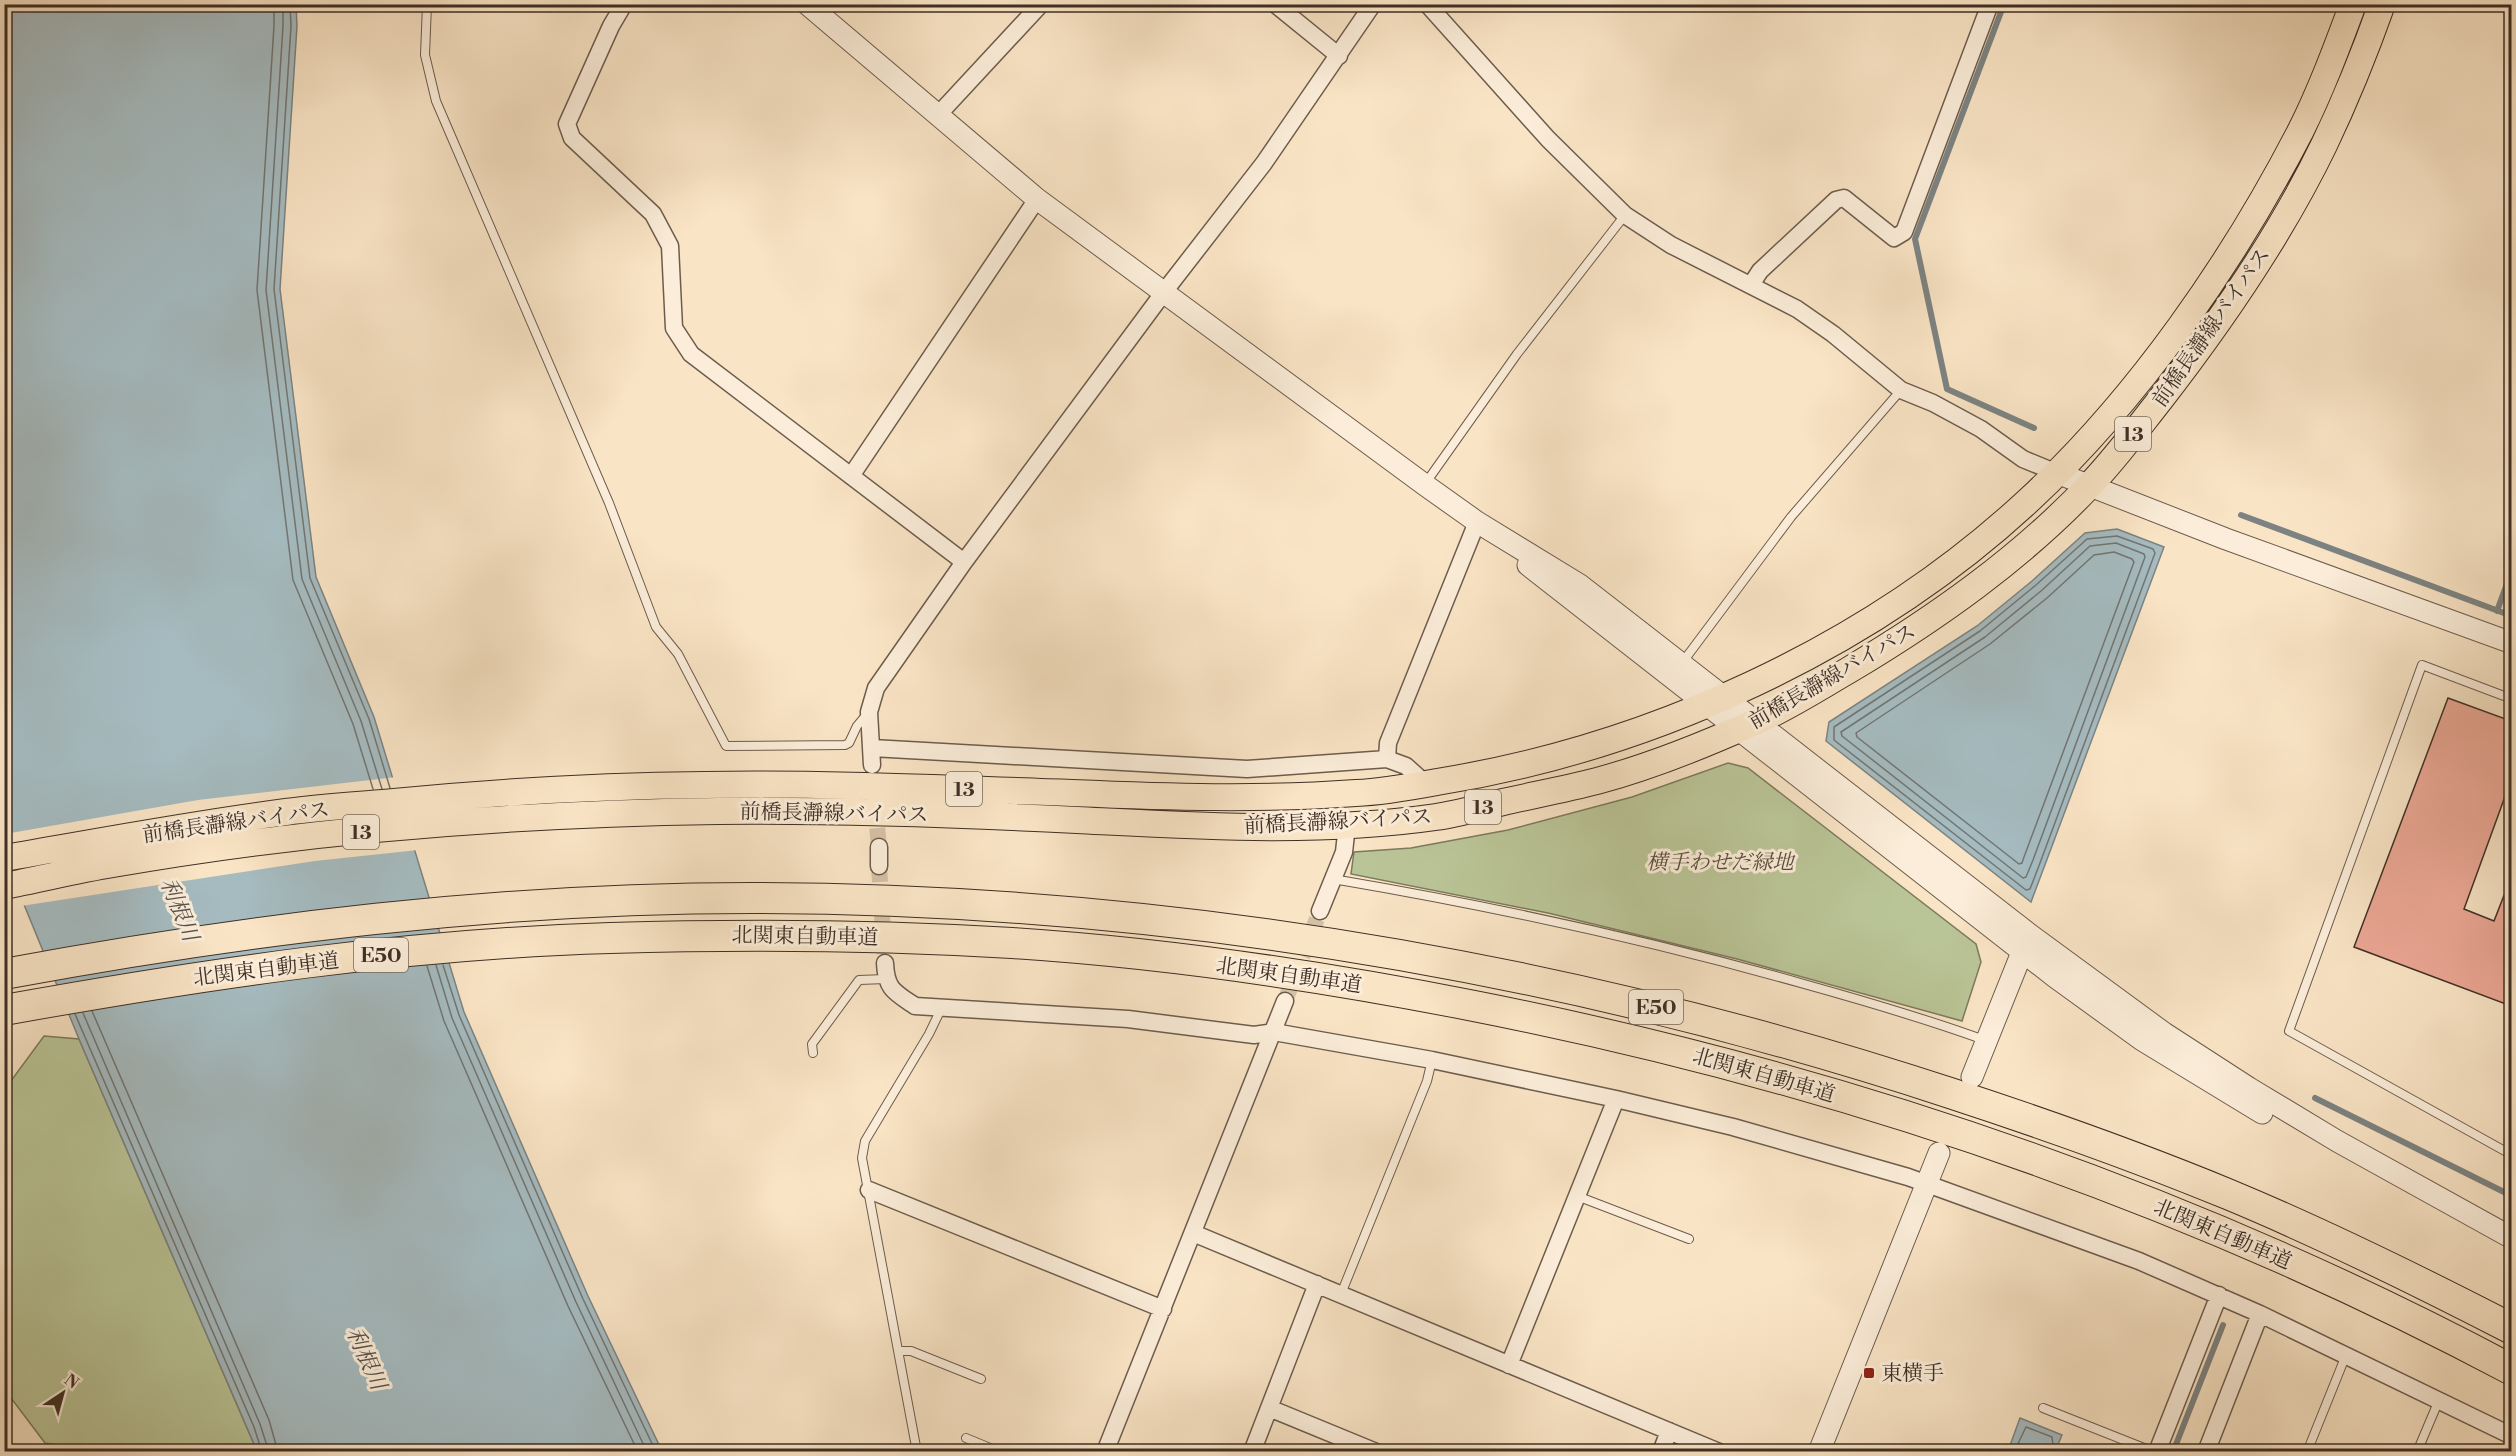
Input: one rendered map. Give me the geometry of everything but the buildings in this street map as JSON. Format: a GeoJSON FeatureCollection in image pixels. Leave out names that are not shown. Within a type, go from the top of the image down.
{"type":"FeatureCollection","features":[{"type":"Feature","properties":{"kind":"highway","name":"北関東自動車道"},"geometry":{"type":"LineString","coordinates":[[4,974],[137,950],[307,925],[445,912],[605,902],[748,898],[915,902],[1021,908],[1269,934],[1402,955],[1665,1010],[1883,1071],[2125,1153],[2327,1237],[2511,1329]]}},
{"type":"Feature","properties":{"kind":"highway","name":"北関東自動車道"},"geometry":{"type":"LineString","coordinates":[[4,1010],[162,982],[312,962],[453,948],[603,938],[761,935],[901,938],[1018,944],[1263,970],[1395,990],[1656,1044],[1875,1106],[2037,1161],[2226,1234],[2437,1331],[2511,1370]]}},
{"type":"Feature","properties":{"kind":"main road","name":"前橋長瀞線バイパス"},"geometry":{"type":"LineString","coordinates":[[4,858],[288,812],[584,788],[712,784],[971,789],[1216,798],[1361,793],[1514,768],[1580,750],[1669,720],[1715,701],[1816,650],[1928,583],[2008,519],[2057,474],[2115,409],[2179,329],[2235,244],[2302,128],[2337,48],[2353,4]]}},
{"type":"Feature","properties":{"kind":"main road","name":"前橋長瀞線バイパス"},"geometry":{"type":"LineString","coordinates":[[4,886],[113,864],[294,838],[433,825],[583,815],[722,811],[965,815],[1218,827],[1347,825],[1437,817],[1602,780],[1747,726],[1791,704],[1888,647],[1961,597],[2029,543],[2090,485],[2203,345],[2261,258],[2297,198],[2325,143],[2363,57],[2382,4]]}},
{"type":"Feature","properties":{"kind":"street"},"geometry":{"type":"LineString","coordinates":[[624,4],[611,26],[567,124],[573,138],[653,214],[670,246],[674,328],[691,354],[964,562]]}},
{"type":"Feature","properties":{"kind":"street"},"geometry":{"type":"LineString","coordinates":[[938,115],[1041,4]]}},
{"type":"Feature","properties":{"kind":"street"},"geometry":{"type":"LineString","coordinates":[[1275,4],[1339,56]]}},
{"type":"Feature","properties":{"kind":"street"},"geometry":{"type":"LineString","coordinates":[[872,765],[869,712],[876,688],[964,562],[1164,292],[1264,163],[1373,4]]}},
{"type":"Feature","properties":{"kind":"street"},"geometry":{"type":"LineString","coordinates":[[1428,4],[1548,139],[1625,215],[1671,245],[1797,309],[1901,390],[1933,403],[1981,429],[2023,459],[2057,474],[2226,539],[2511,643]]}},
{"type":"Feature","properties":{"kind":"street"},"geometry":{"type":"LineString","coordinates":[[1751,285],[1760,271],[1836,200],[1844,198],[1894,238],[1904,232],[1990,4]]}},
{"type":"Feature","properties":{"kind":"street"},"geometry":{"type":"LineString","coordinates":[[811,6],[1037,199],[1425,485],[1478,522],[1580,585],[1682,663],[1715,701]]}},
{"type":"Feature","properties":{"kind":"street"},"geometry":{"type":"LineString","coordinates":[[851,476],[1037,199]]}},
{"type":"Feature","properties":{"kind":"street"},"geometry":{"type":"LineString","coordinates":[[1478,522],[1544,580],[1715,701],[2025,943],[2142,1040],[2223,1090],[2334,1152],[2451,1206],[2511,1238]]}},
{"type":"Feature","properties":{"kind":"street"},"geometry":{"type":"LineString","coordinates":[[1387,759],[1388,743],[1478,522]]}},
{"type":"Feature","properties":{"kind":"street"},"geometry":{"type":"LineString","coordinates":[[872,748],[1246,769],[1387,759],[1406,766],[1426,784]]}},
{"type":"Feature","properties":{"kind":"street"},"geometry":{"type":"LineString","coordinates":[[1320,911],[1344,852],[1347,825]]}},
{"type":"Feature","properties":{"kind":"street"},"geometry":{"type":"LineString","coordinates":[[879,848],[879,866]]}},
{"type":"Feature","properties":{"kind":"street"},"geometry":{"type":"LineString","coordinates":[[1972,1077],[2025,943]]}},
{"type":"Feature","properties":{"kind":"street"},"geometry":{"type":"LineString","coordinates":[[886,971],[894,992],[915,1006],[1128,1019],[1254,1035],[1274,1032],[1432,1060],[1616,1099],[1733,1127],[1877,1167],[2139,1261],[2346,1354],[2511,1436]]}},
{"type":"Feature","properties":{"kind":"street"},"geometry":{"type":"LineString","coordinates":[[1105,1452],[1285,1001]]}},
{"type":"Feature","properties":{"kind":"street"},"geometry":{"type":"LineString","coordinates":[[1509,1365],[1616,1099]]}},
{"type":"Feature","properties":{"kind":"street"},"geometry":{"type":"LineString","coordinates":[[1819,1452],[1939,1154]]}},
{"type":"Feature","properties":{"kind":"street"},"geometry":{"type":"LineString","coordinates":[[868,1190],[1163,1309]]}},
{"type":"Feature","properties":{"kind":"street"},"geometry":{"type":"LineString","coordinates":[[1193,1233],[1719,1452]]}},
{"type":"Feature","properties":{"kind":"street"},"geometry":{"type":"LineString","coordinates":[[1252,1452],[1317,1284]]}},
{"type":"Feature","properties":{"kind":"street"},"geometry":{"type":"LineString","coordinates":[[2156,1452],[2219,1295]]}},
{"type":"Feature","properties":{"kind":"street"},"geometry":{"type":"LineString","coordinates":[[2206,1452],[2260,1314]]}},
{"type":"Feature","properties":{"kind":"street"},"geometry":{"type":"LineString","coordinates":[[1269,1408],[1376,1452]]}},
{"type":"Feature","properties":{"kind":"street"},"geometry":{"type":"LineString","coordinates":[[1661,1452],[1669,1431]]}},
{"type":"Feature","properties":{"kind":"lane"},"geometry":{"type":"LineString","coordinates":[[427,4],[425,55],[436,101],[609,503],[657,627],[678,654],[726,746],[845,745],[849,743],[857,726],[869,712]]}},
{"type":"Feature","properties":{"kind":"lane"},"geometry":{"type":"LineString","coordinates":[[1425,485],[1516,354],[1625,215]]}},
{"type":"Feature","properties":{"kind":"lane"},"geometry":{"type":"LineString","coordinates":[[1682,663],[1791,517],[1901,390]]}},
{"type":"Feature","properties":{"kind":"lane"},"geometry":{"type":"LineString","coordinates":[[2511,699],[2422,665],[2289,1031],[2511,1155]]}},
{"type":"Feature","properties":{"kind":"lane"},"geometry":{"type":"LineString","coordinates":[[1333,879],[1427,894],[1551,920],[1712,958],[1872,1003],[1986,1041]]}},
{"type":"Feature","properties":{"kind":"lane"},"geometry":{"type":"LineString","coordinates":[[813,1053],[812,1044],[859,980],[886,971]]}},
{"type":"Feature","properties":{"kind":"lane"},"geometry":{"type":"LineString","coordinates":[[917,1452],[862,1158],[865,1141],[943,1007]]}},
{"type":"Feature","properties":{"kind":"lane"},"geometry":{"type":"LineString","coordinates":[[1341,1293],[1427,1081],[1432,1060]]}},
{"type":"Feature","properties":{"kind":"lane"},"geometry":{"type":"LineString","coordinates":[[1578,1196],[1689,1239]]}},
{"type":"Feature","properties":{"kind":"lane"},"geometry":{"type":"LineString","coordinates":[[898,1351],[911,1351],[981,1379]]}},
{"type":"Feature","properties":{"kind":"lane"},"geometry":{"type":"LineString","coordinates":[[2307,1452],[2346,1354]]}},
{"type":"Feature","properties":{"kind":"lane"},"geometry":{"type":"LineString","coordinates":[[2417,1452],[2439,1399]]}},
{"type":"Feature","properties":{"kind":"lane"},"geometry":{"type":"LineString","coordinates":[[2043,1408],[2156,1452]]}},
{"type":"Feature","properties":{"kind":"lane"},"geometry":{"type":"LineString","coordinates":[[966,1438],[1000,1452]]}},
{"type":"Feature","properties":{"kind":"green space","name":"横手わせだ緑地"},"geometry":{"type":"Polygon","coordinates":[[[1728,763],[1748,768],[1976,944],[1981,962],[1962,1021],[1737,959],[1548,913],[1351,874],[1354,852],[1411,848],[1508,830],[1632,797],[1728,763]]]}},
{"type":"Feature","properties":{"kind":"green space"},"geometry":{"type":"Polygon","coordinates":[[[44,1036],[79,1039],[257,1451],[103,1452],[45,1443],[5,1390],[5,1089],[44,1036]]]}},
{"type":"Feature","properties":{"kind":"water","name":"利根川"},"geometry":{"type":"Polygon","coordinates":[[[4,5],[296,5],[297,26],[280,289],[316,577],[374,717],[464,1012],[588,1296],[662,1451],[257,1451],[79,1039],[5,858],[4,5]]]}},
{"type":"Feature","properties":{"kind":"water"},"geometry":{"type":"Polygon","coordinates":[[[2117,529],[2164,547],[2031,902],[1826,741],[1829,722],[1977,626],[2085,533],[2117,529]]]}},
{"type":"Feature","properties":{"kind":"water"},"geometry":{"type":"Polygon","coordinates":[[[2020,1418],[2062,1435],[2057,1447],[2068,1451],[2008,1451],[2020,1418]]]}},
{"type":"Feature","properties":{"kind":"pier"},"geometry":{"type":"Polygon","coordinates":[[[396,777],[418,850],[315,861],[21,906],[4,866],[5,834],[198,800],[396,777]]]}},
{"type":"Feature","properties":{"kind":"waterway"},"geometry":{"type":"LineString","coordinates":[[2004,4],[1915,239],[1947,389],[2034,428]]}},
{"type":"Feature","properties":{"kind":"waterway"},"geometry":{"type":"LineString","coordinates":[[2241,515],[2512,616]]}},
{"type":"Feature","properties":{"kind":"waterway"},"geometry":{"type":"LineString","coordinates":[[2497,611],[2512,570]]}},
{"type":"Feature","properties":{"kind":"waterway"},"geometry":{"type":"LineString","coordinates":[[2315,1098],[2512,1196]]}},
{"type":"Feature","properties":{"kind":"waterway"},"geometry":{"type":"LineString","coordinates":[[2173,1452],[2223,1325]]}},
{"type":"Feature","properties":{"kind":"tunnel"},"geometry":{"type":"LineString","coordinates":[[875,804],[879,847]]}},
{"type":"Feature","properties":{"kind":"tunnel"},"geometry":{"type":"LineString","coordinates":[[879,866],[885,963]]}},
{"type":"Feature","properties":{"kind":"tunnel"},"geometry":{"type":"LineString","coordinates":[[1285,1001],[1320,911]]}},
{"type":"Feature","properties":{"kind":"place","name":"東横手"},"geometry":{"type":"Point","coordinates":[1869,1373]}}]}
